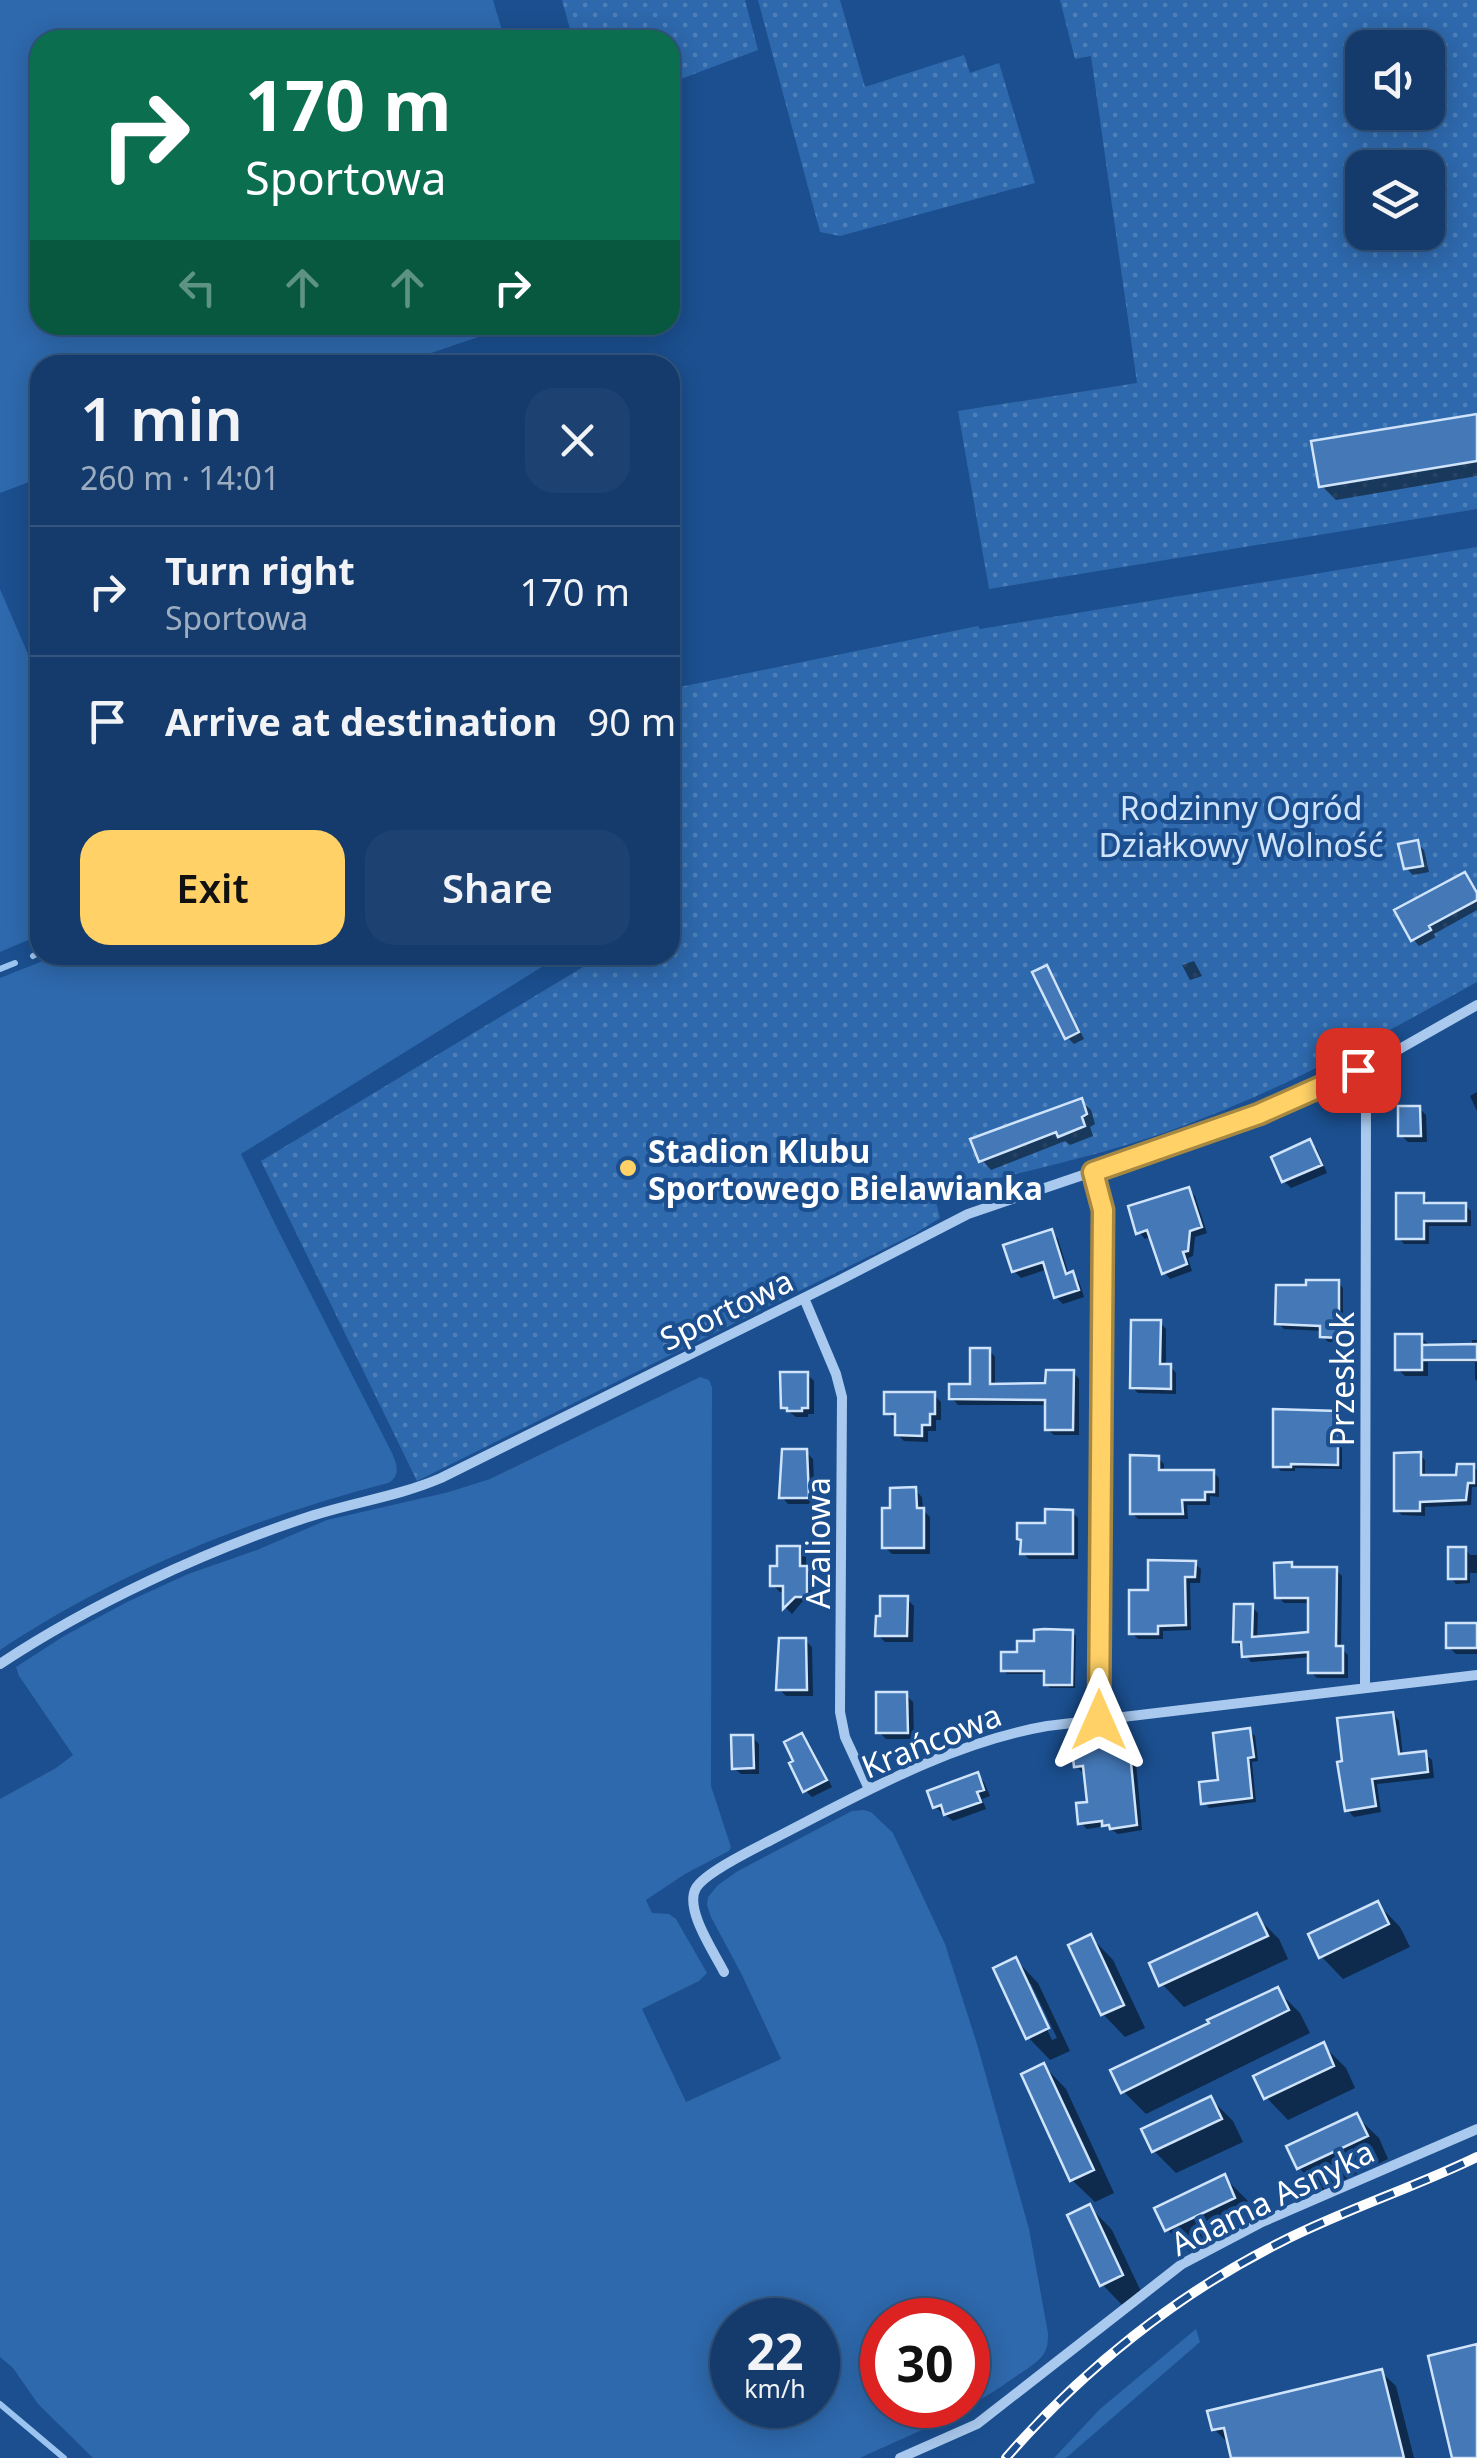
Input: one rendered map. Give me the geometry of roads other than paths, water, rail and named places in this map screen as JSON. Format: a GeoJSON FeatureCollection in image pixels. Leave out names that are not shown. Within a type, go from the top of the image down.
{"type":"FeatureCollection","features":[{"type":"Feature","properties":{"kind":"street","name":"Sportowa"},"geometry":{"type":"LineString","coordinates":[[0,1664],[106,1603],[171,1572],[292,1522],[436,1480],[968,1214],[1259,1114],[1406,1046],[1477,1005]]}},
{"type":"Feature","properties":{"kind":"street","name":"Przeskok"},"geometry":{"type":"LineString","coordinates":[[1358,1070],[1366,1099],[1365,1688]]}},
{"type":"Feature","properties":{"kind":"street"},"geometry":{"type":"LineString","coordinates":[[1093,1172],[1103,1210],[1099,1720]]}},
{"type":"Feature","properties":{"kind":"street","name":"Azaliowa"},"geometry":{"type":"LineString","coordinates":[[804,1298],[836,1374],[843,1402],[840,1712],[845,1737],[869,1789]]}},
{"type":"Feature","properties":{"kind":"street","name":"Krańcowa"},"geometry":{"type":"LineString","coordinates":[[724,1972],[693,1905],[702,1880],[869,1789],[944,1756],[1031,1728],[1477,1675]]}},
{"type":"Feature","properties":{"kind":"street","name":"Adama Asnyka"},"geometry":{"type":"LineString","coordinates":[[900,2458],[977,2424],[1182,2264],[1260,2223],[1477,2129]]}},
{"type":"Feature","properties":{"kind":"waterway"},"geometry":{"type":"LineString","coordinates":[[0,969],[15,963]]}},
{"type":"Feature","properties":{"kind":"waterway"},"geometry":{"type":"LineString","coordinates":[[0,2404],[64,2458]]}},
{"type":"Feature","properties":{"kind":"railway"},"geometry":{"type":"LineString","coordinates":[[1006,2458],[1099,2365],[1205,2285],[1305,2230],[1477,2157]]}},
{"type":"Feature","properties":{"kind":"place","name":"Stadion Klubu Sportowego Bielawianka"},"geometry":{"type":"Point","coordinates":[628,1168]}},
{"type":"Feature","properties":{"kind":"park label","name":"Rodzinny Ogród Działkowy Wolność"},"geometry":{"type":"Point","coordinates":[1241,826]}}]}
